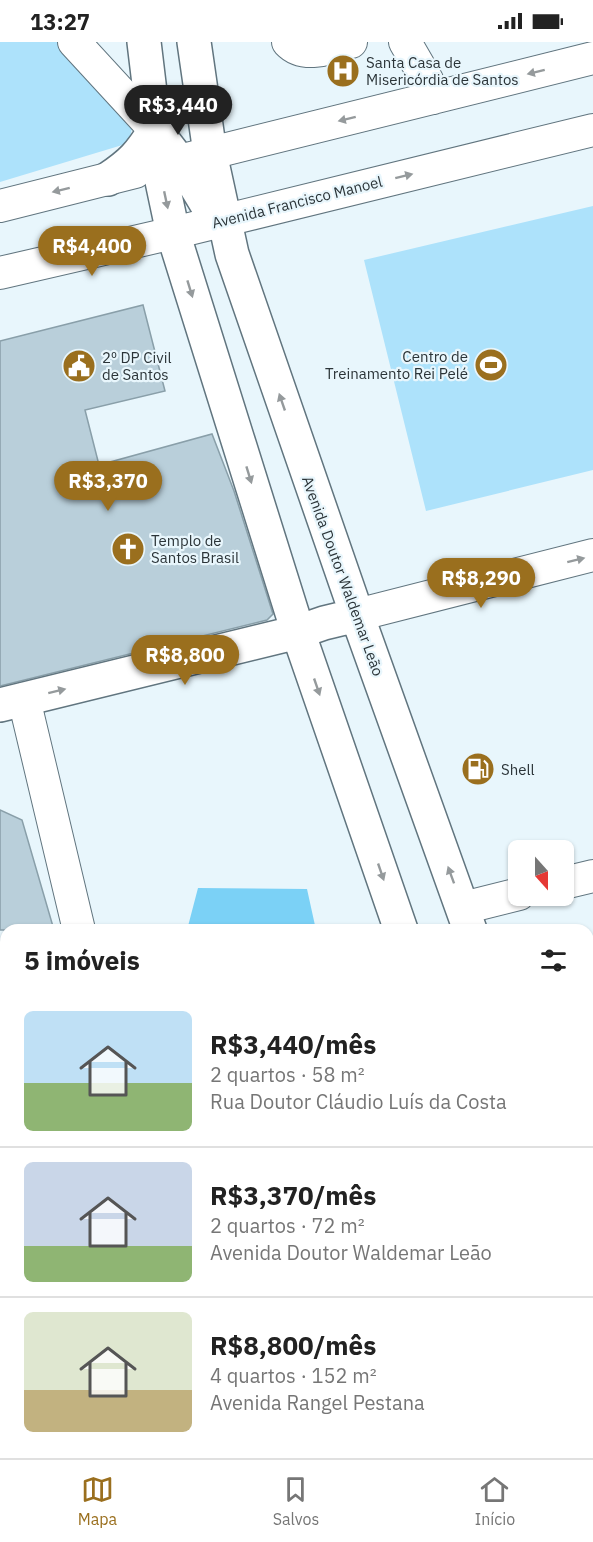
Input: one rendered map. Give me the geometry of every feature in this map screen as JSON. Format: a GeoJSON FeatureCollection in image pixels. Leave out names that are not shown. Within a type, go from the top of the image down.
{"type":"FeatureCollection","features":[{"type":"Feature","properties":{"kind":"main road"},"geometry":{"type":"LineString","coordinates":[[144,42],[155,130],[169,164],[173,233],[298,632],[394,924]]}},
{"type":"Feature","properties":{"kind":"main road"},"geometry":{"type":"LineString","coordinates":[[194,42],[221,221]]}},
{"type":"Feature","properties":{"kind":"main road"},"geometry":{"type":"LineString","coordinates":[[108,179],[134,160],[155,130]]}},
{"type":"Feature","properties":{"kind":"main road"},"geometry":{"type":"LineString","coordinates":[[169,164],[221,221]]}},
{"type":"Feature","properties":{"kind":"main road","name":"Avenida Doutor Waldemar Leão"},"geometry":{"type":"LineString","coordinates":[[221,221],[357,615],[467,919]]}},
{"type":"Feature","properties":{"kind":"main road"},"geometry":{"type":"LineString","coordinates":[[12,702],[298,632],[357,615]]}},
{"type":"Feature","properties":{"kind":"street"},"geometry":{"type":"LineString","coordinates":[[74,42],[155,130]]}},
{"type":"Feature","properties":{"kind":"street"},"geometry":{"type":"LineString","coordinates":[[288,42],[294,49],[321,52],[351,42]]}},
{"type":"Feature","properties":{"kind":"street"},"geometry":{"type":"LineString","coordinates":[[405,42],[427,80],[433,98]]}},
{"type":"Feature","properties":{"kind":"street"},"geometry":{"type":"LineString","coordinates":[[0,206],[593,58]]}},
{"type":"Feature","properties":{"kind":"street","name":"Avenida Francisco Manoel"},"geometry":{"type":"LineString","coordinates":[[0,273],[593,130]]}},
{"type":"Feature","properties":{"kind":"street"},"geometry":{"type":"LineString","coordinates":[[357,615],[593,555]]}},
{"type":"Feature","properties":{"kind":"street"},"geometry":{"type":"LineString","coordinates":[[12,702],[77,924]]}},
{"type":"Feature","properties":{"kind":"street"},"geometry":{"type":"LineString","coordinates":[[574,881],[593,876]]}},
{"type":"Feature","properties":{"kind":"street"},"geometry":{"type":"LineString","coordinates":[[467,919],[508,899]]}},
{"type":"Feature","properties":{"kind":"shaded area"},"geometry":{"type":"Polygon","coordinates":[[[0,42],[57,42],[133,123],[129,143],[0,182],[0,42]]]}},
{"type":"Feature","properties":{"kind":"shaded area","name":"Centro de Treinamento Rei Pelé"},"geometry":{"type":"Polygon","coordinates":[[[593,206],[593,470],[426,511],[364,260],[593,206]]]}},
{"type":"Feature","properties":{"kind":"shaded area"},"geometry":{"type":"Polygon","coordinates":[[[198,888],[307,889],[315,924],[189,924],[198,888]]]}},
{"type":"Feature","properties":{"kind":"building","name":"Templo de Santos Brasil"},"geometry":{"type":"Polygon","coordinates":[[[143,305],[165,391],[85,410],[99,465],[212,434],[234,491],[273,614],[267,620],[0,686],[0,341],[143,305]]]}},
{"type":"Feature","properties":{"kind":"building"},"geometry":{"type":"Polygon","coordinates":[[[0,810],[22,820],[52,924],[0,924],[0,810]]]}},
{"type":"Feature","properties":{"kind":"place","name":"Santa Casa de Misericórdia de Santos"},"geometry":{"type":"Point","coordinates":[343,71]}},
{"type":"Feature","properties":{"kind":"place","name":"Centro de Treinamento Rei Pelé"},"geometry":{"type":"Point","coordinates":[491,365]}},
{"type":"Feature","properties":{"kind":"place","name":"2º DP Civil de Santos"},"geometry":{"type":"Point","coordinates":[79,366]}},
{"type":"Feature","properties":{"kind":"place","name":"Templo de Santos Brasil"},"geometry":{"type":"Point","coordinates":[128,549]}},
{"type":"Feature","properties":{"kind":"place","name":"Shell"},"geometry":{"type":"Point","coordinates":[478,769]}}]}
